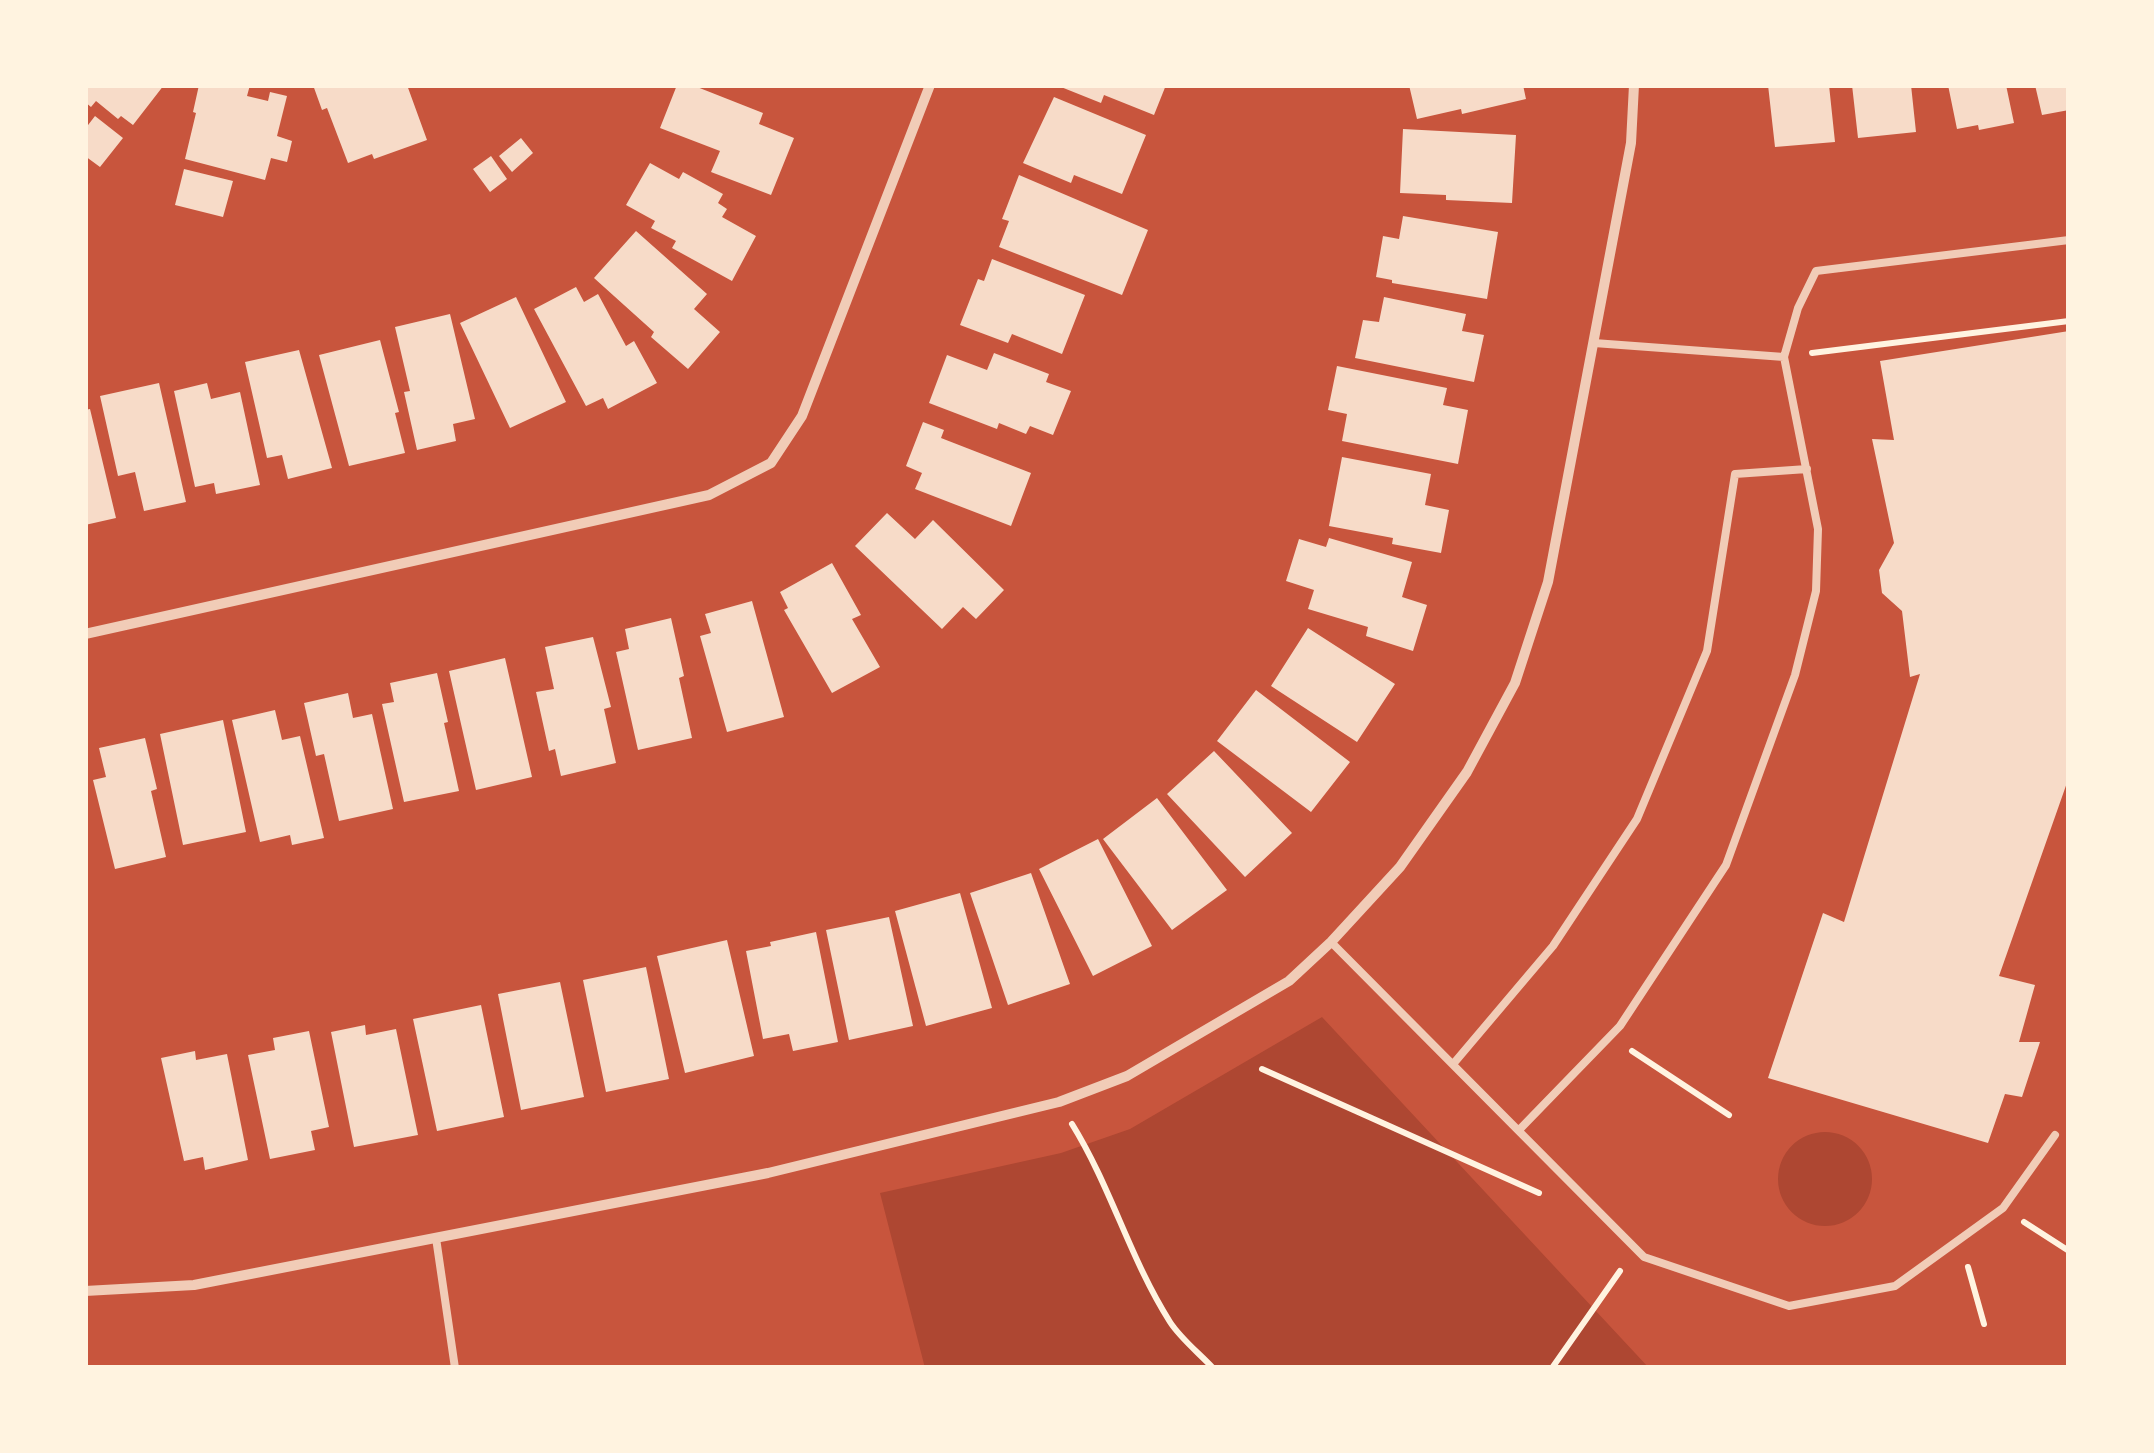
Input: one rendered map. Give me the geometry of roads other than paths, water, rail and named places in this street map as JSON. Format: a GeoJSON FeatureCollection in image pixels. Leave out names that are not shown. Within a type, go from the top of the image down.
{"type":"FeatureCollection","features":[{"type":"Feature","properties":{"kind":"street"},"geometry":{"type":"LineString","coordinates":[[85,634],[709,494],[771,463],[802,416],[930,85]]}},
{"type":"Feature","properties":{"kind":"street"},"geometry":{"type":"LineString","coordinates":[[85,1291],[194,1285],[768,1174],[1059,1102],[1128,1076],[1288,981],[1331,942],[1400,867],[1468,772],[1515,682],[1548,582],[1631,142],[1634,85]]}},
{"type":"Feature","properties":{"kind":"lane"},"geometry":{"type":"LineString","coordinates":[[1520,1129],[1610,1036],[1726,865],[1795,675],[1816,590],[1818,529],[1784,357],[1798,308],[1816,271],[2069,240]]}},
{"type":"Feature","properties":{"kind":"lane"},"geometry":{"type":"LineString","coordinates":[[1594,342],[1784,357]]}},
{"type":"Feature","properties":{"kind":"lane"},"geometry":{"type":"LineString","coordinates":[[1454,1063],[1553,946],[1637,819],[1707,651],[1735,474],[1807,469]]}},
{"type":"Feature","properties":{"kind":"lane"},"geometry":{"type":"LineString","coordinates":[[1331,942],[1644,1257],[1789,1306],[1895,1286],[2003,1208],[2055,1135]]}},
{"type":"Feature","properties":{"kind":"lane"},"geometry":{"type":"LineString","coordinates":[[436,1238],[455,1368]]}}]}
